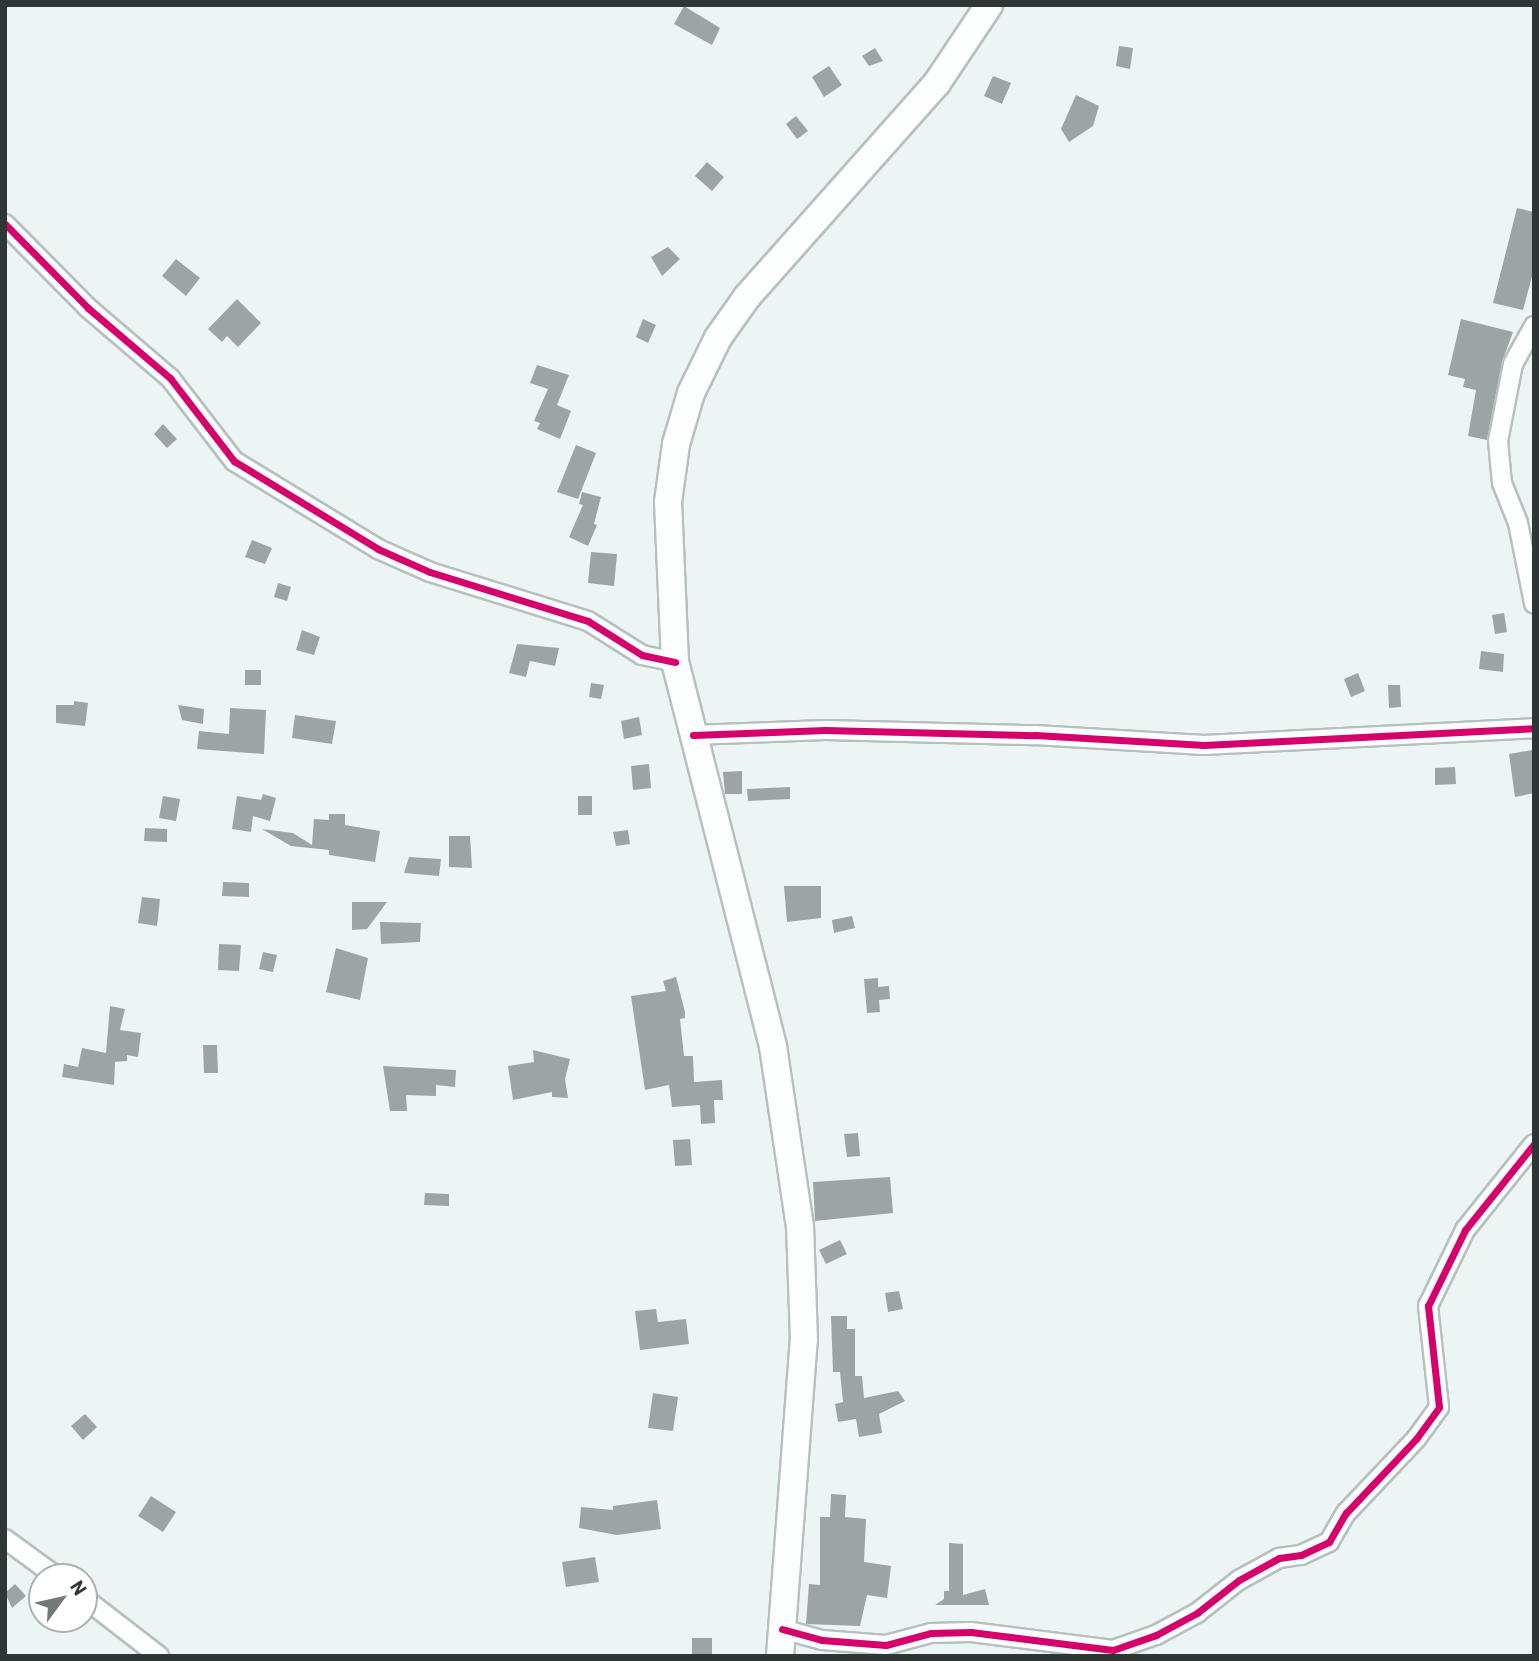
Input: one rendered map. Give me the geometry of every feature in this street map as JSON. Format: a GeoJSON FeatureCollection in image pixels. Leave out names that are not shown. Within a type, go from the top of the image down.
{"type":"FeatureCollection","features":[{"type":"Feature","properties":{"kind":"main road"},"geometry":{"type":"LineString","coordinates":[[780,1656],[804,1340],[800,1227],[773,1046],[675,662],[668,502],[676,443],[691,393],[718,338],[747,297],[937,83],[989,5]]}},
{"type":"Feature","properties":{"kind":"street"},"geometry":{"type":"LineString","coordinates":[[5,224],[88,308],[170,378],[234,461],[378,550],[430,572],[588,621],[642,655],[675,662]]}},
{"type":"Feature","properties":{"kind":"street"},"geometry":{"type":"LineString","coordinates":[[1534,326],[1513,364],[1498,441],[1502,483],[1518,523],[1534,603]]}},
{"type":"Feature","properties":{"kind":"street"},"geometry":{"type":"LineString","coordinates":[[693,734],[825,730],[1035,734],[1204,745],[1534,728]]}},
{"type":"Feature","properties":{"kind":"street"},"geometry":{"type":"LineString","coordinates":[[782,1629],[822,1640],[886,1646],[931,1633],[971,1632],[1113,1650],[1197,1613],[1239,1580],[1279,1558],[1301,1555],[1329,1542],[1354,1503],[1416,1439],[1439,1406],[1428,1306],[1465,1230],[1534,1144]]}},
{"type":"Feature","properties":{"kind":"street"},"geometry":{"type":"LineString","coordinates":[[5,1539],[38,1563]]}},
{"type":"Feature","properties":{"kind":"street"},"geometry":{"type":"LineString","coordinates":[[98,1609],[159,1656]]}},
{"type":"Feature","properties":{"kind":"building"},"geometry":{"type":"Polygon","coordinates":[[[684,6],[720,28],[712,45],[674,24],[684,6]]]}},
{"type":"Feature","properties":{"kind":"building"},"geometry":{"type":"Polygon","coordinates":[[[1119,46],[1133,48],[1130,69],[1116,66],[1119,46]]]}},
{"type":"Feature","properties":{"kind":"building"},"geometry":{"type":"Polygon","coordinates":[[[875,48],[883,61],[869,66],[862,56],[875,48]]]}},
{"type":"Feature","properties":{"kind":"building"},"geometry":{"type":"Polygon","coordinates":[[[829,66],[842,85],[824,97],[812,77],[829,66]]]}},
{"type":"Feature","properties":{"kind":"building"},"geometry":{"type":"Polygon","coordinates":[[[993,76],[1011,83],[1002,104],[984,96],[993,76]]]}},
{"type":"Feature","properties":{"kind":"building"},"geometry":{"type":"Polygon","coordinates":[[[1076,95],[1099,106],[1093,126],[1069,142],[1061,129],[1076,95]]]}},
{"type":"Feature","properties":{"kind":"building"},"geometry":{"type":"Polygon","coordinates":[[[796,116],[808,131],[797,139],[786,124],[796,116]]]}},
{"type":"Feature","properties":{"kind":"building"},"geometry":{"type":"Polygon","coordinates":[[[707,162],[724,177],[712,191],[695,176],[707,162]]]}},
{"type":"Feature","properties":{"kind":"building"},"geometry":{"type":"Polygon","coordinates":[[[1517,208],[1534,212],[1534,269],[1523,310],[1493,303],[1517,208]]]}},
{"type":"Feature","properties":{"kind":"building"},"geometry":{"type":"Polygon","coordinates":[[[668,247],[680,259],[662,276],[651,257],[668,247]]]}},
{"type":"Feature","properties":{"kind":"building"},"geometry":{"type":"Polygon","coordinates":[[[176,259],[200,278],[186,296],[162,276],[176,259]]]}},
{"type":"Feature","properties":{"kind":"building"},"geometry":{"type":"Polygon","coordinates":[[[237,299],[261,323],[238,347],[227,336],[222,342],[208,329],[237,299]]]}},
{"type":"Feature","properties":{"kind":"building"},"geometry":{"type":"Polygon","coordinates":[[[643,319],[656,325],[648,343],[636,337],[643,319]]]}},
{"type":"Feature","properties":{"kind":"building"},"geometry":{"type":"Polygon","coordinates":[[[1461,319],[1513,332],[1502,362],[1487,440],[1468,436],[1476,390],[1463,387],[1465,379],[1448,375],[1461,319]]]}},
{"type":"Feature","properties":{"kind":"building"},"geometry":{"type":"Polygon","coordinates":[[[537,365],[569,375],[557,405],[571,411],[560,439],[537,429],[540,423],[534,421],[548,389],[530,383],[537,365]]]}},
{"type":"Feature","properties":{"kind":"building"},"geometry":{"type":"Polygon","coordinates":[[[163,424],[177,439],[167,448],[154,434],[163,424]]]}},
{"type":"Feature","properties":{"kind":"building"},"geometry":{"type":"Polygon","coordinates":[[[576,445],[596,453],[578,499],[557,492],[576,445]]]}},
{"type":"Feature","properties":{"kind":"building"},"geometry":{"type":"Polygon","coordinates":[[[582,492],[601,497],[594,524],[597,525],[588,546],[569,537],[583,505],[579,504],[582,492]]]}},
{"type":"Feature","properties":{"kind":"building"},"geometry":{"type":"Polygon","coordinates":[[[252,540],[272,548],[265,564],[245,557],[252,540]]]}},
{"type":"Feature","properties":{"kind":"building"},"geometry":{"type":"Polygon","coordinates":[[[591,552],[617,554],[614,586],[588,583],[591,552]]]}},
{"type":"Feature","properties":{"kind":"building"},"geometry":{"type":"Polygon","coordinates":[[[278,583],[291,587],[287,601],[274,597],[278,583]]]}},
{"type":"Feature","properties":{"kind":"building"},"geometry":{"type":"Polygon","coordinates":[[[1504,613],[1507,632],[1495,634],[1492,615],[1504,613]]]}},
{"type":"Feature","properties":{"kind":"building"},"geometry":{"type":"Polygon","coordinates":[[[302,630],[320,637],[314,655],[296,650],[302,630]]]}},
{"type":"Feature","properties":{"kind":"building"},"geometry":{"type":"Polygon","coordinates":[[[517,644],[559,648],[555,666],[530,661],[526,677],[509,673],[517,644]]]}},
{"type":"Feature","properties":{"kind":"building"},"geometry":{"type":"Polygon","coordinates":[[[1481,651],[1504,654],[1503,672],[1479,669],[1481,651]]]}},
{"type":"Feature","properties":{"kind":"building"},"geometry":{"type":"Polygon","coordinates":[[[245,670],[261,670],[261,685],[245,685],[245,670]]]}},
{"type":"Feature","properties":{"kind":"building"},"geometry":{"type":"Polygon","coordinates":[[[1358,673],[1365,691],[1351,697],[1344,679],[1358,673]]]}},
{"type":"Feature","properties":{"kind":"building"},"geometry":{"type":"Polygon","coordinates":[[[591,683],[604,685],[601,699],[589,697],[591,683]]]}},
{"type":"Feature","properties":{"kind":"building"},"geometry":{"type":"Polygon","coordinates":[[[1388,685],[1400,685],[1401,707],[1389,708],[1388,685]]]}},
{"type":"Feature","properties":{"kind":"building"},"geometry":{"type":"Polygon","coordinates":[[[74,701],[88,703],[85,726],[56,723],[56,705],[74,705],[74,701]]]}},
{"type":"Feature","properties":{"kind":"building"},"geometry":{"type":"Polygon","coordinates":[[[178,705],[204,709],[203,724],[182,720],[178,705]]]}},
{"type":"Feature","properties":{"kind":"building"},"geometry":{"type":"Polygon","coordinates":[[[230,708],[266,710],[264,754],[197,749],[199,731],[229,734],[230,708]]]}},
{"type":"Feature","properties":{"kind":"building"},"geometry":{"type":"Polygon","coordinates":[[[295,715],[336,721],[332,744],[292,738],[295,715]]]}},
{"type":"Feature","properties":{"kind":"building"},"geometry":{"type":"Polygon","coordinates":[[[639,717],[642,735],[624,739],[621,721],[639,717]]]}},
{"type":"Feature","properties":{"kind":"building"},"geometry":{"type":"Polygon","coordinates":[[[1532,750],[1534,793],[1515,797],[1509,754],[1532,750]]]}},
{"type":"Feature","properties":{"kind":"building"},"geometry":{"type":"Polygon","coordinates":[[[649,764],[651,788],[633,790],[631,766],[649,764]]]}},
{"type":"Feature","properties":{"kind":"building"},"geometry":{"type":"Polygon","coordinates":[[[1455,767],[1456,784],[1435,785],[1435,768],[1455,767]]]}},
{"type":"Feature","properties":{"kind":"building"},"geometry":{"type":"Polygon","coordinates":[[[742,771],[742,794],[725,794],[723,772],[742,771]]]}},
{"type":"Feature","properties":{"kind":"building"},"geometry":{"type":"Polygon","coordinates":[[[790,787],[790,799],[748,801],[747,789],[790,787]]]}},
{"type":"Feature","properties":{"kind":"building"},"geometry":{"type":"Polygon","coordinates":[[[263,794],[276,798],[270,821],[253,816],[251,832],[232,829],[237,796],[261,800],[263,794]]]}},
{"type":"Feature","properties":{"kind":"building"},"geometry":{"type":"Polygon","coordinates":[[[163,796],[180,799],[176,821],[159,818],[163,796]]]}},
{"type":"Feature","properties":{"kind":"building"},"geometry":{"type":"Polygon","coordinates":[[[578,796],[592,796],[592,815],[578,815],[578,796]]]}},
{"type":"Feature","properties":{"kind":"building"},"geometry":{"type":"Polygon","coordinates":[[[329,814],[345,814],[345,825],[380,831],[375,862],[329,855],[329,850],[291,846],[262,829],[293,833],[312,845],[314,819],[329,820],[329,814]]]}},
{"type":"Feature","properties":{"kind":"building"},"geometry":{"type":"Polygon","coordinates":[[[145,828],[167,829],[167,842],[144,841],[145,828]]]}},
{"type":"Feature","properties":{"kind":"building"},"geometry":{"type":"Polygon","coordinates":[[[628,830],[630,844],[616,846],[613,832],[628,830]]]}},
{"type":"Feature","properties":{"kind":"building"},"geometry":{"type":"Polygon","coordinates":[[[449,836],[470,836],[472,868],[449,867],[449,836]]]}},
{"type":"Feature","properties":{"kind":"building"},"geometry":{"type":"Polygon","coordinates":[[[409,857],[441,859],[439,876],[404,873],[409,857]]]}},
{"type":"Feature","properties":{"kind":"building"},"geometry":{"type":"Polygon","coordinates":[[[223,882],[249,883],[249,897],[222,896],[223,882]]]}},
{"type":"Feature","properties":{"kind":"building"},"geometry":{"type":"Polygon","coordinates":[[[784,886],[821,886],[821,918],[787,922],[784,886]]]}},
{"type":"Feature","properties":{"kind":"building"},"geometry":{"type":"Polygon","coordinates":[[[142,897],[160,899],[157,926],[138,923],[142,897]]]}},
{"type":"Feature","properties":{"kind":"building"},"geometry":{"type":"Polygon","coordinates":[[[352,902],[387,902],[367,929],[352,930],[352,902]]]}},
{"type":"Feature","properties":{"kind":"building"},"geometry":{"type":"Polygon","coordinates":[[[852,916],[855,928],[834,933],[832,920],[852,916]]]}},
{"type":"Feature","properties":{"kind":"building"},"geometry":{"type":"Polygon","coordinates":[[[380,922],[421,923],[420,942],[381,944],[380,922]]]}},
{"type":"Feature","properties":{"kind":"building"},"geometry":{"type":"Polygon","coordinates":[[[219,944],[241,945],[239,971],[218,970],[219,944]]]}},
{"type":"Feature","properties":{"kind":"building"},"geometry":{"type":"Polygon","coordinates":[[[336,948],[368,958],[360,1000],[326,992],[336,948]]]}},
{"type":"Feature","properties":{"kind":"building"},"geometry":{"type":"Polygon","coordinates":[[[263,952],[277,955],[273,972],[259,969],[263,952]]]}},
{"type":"Feature","properties":{"kind":"building"},"geometry":{"type":"Polygon","coordinates":[[[676,977],[685,1012],[685,1018],[680,1019],[684,1056],[693,1056],[694,1082],[722,1080],[723,1100],[714,1100],[715,1123],[701,1124],[700,1105],[672,1107],[669,1085],[645,1090],[631,996],[666,991],[663,981],[676,977]]]}},
{"type":"Feature","properties":{"kind":"building"},"geometry":{"type":"Polygon","coordinates":[[[878,978],[878,987],[889,986],[890,999],[879,1000],[880,1012],[867,1013],[864,979],[878,978]]]}},
{"type":"Feature","properties":{"kind":"building"},"geometry":{"type":"Polygon","coordinates":[[[110,1006],[125,1009],[120,1030],[141,1033],[138,1057],[127,1055],[127,1061],[115,1062],[114,1085],[62,1077],[64,1064],[78,1067],[82,1048],[106,1053],[110,1006]]]}},
{"type":"Feature","properties":{"kind":"building"},"geometry":{"type":"Polygon","coordinates":[[[203,1045],[217,1045],[218,1073],[204,1073],[203,1045]]]}},
{"type":"Feature","properties":{"kind":"building"},"geometry":{"type":"Polygon","coordinates":[[[533,1050],[570,1059],[565,1079],[568,1098],[552,1097],[552,1092],[513,1100],[508,1066],[534,1062],[533,1050]]]}},
{"type":"Feature","properties":{"kind":"building"},"geometry":{"type":"Polygon","coordinates":[[[383,1066],[456,1070],[455,1087],[436,1085],[436,1096],[406,1095],[407,1111],[390,1111],[383,1066]]]}},
{"type":"Feature","properties":{"kind":"building"},"geometry":{"type":"Polygon","coordinates":[[[858,1133],[860,1156],[847,1157],[844,1134],[858,1133]]]}},
{"type":"Feature","properties":{"kind":"building"},"geometry":{"type":"Polygon","coordinates":[[[690,1139],[692,1165],[675,1166],[673,1140],[690,1139]]]}},
{"type":"Feature","properties":{"kind":"building"},"geometry":{"type":"Polygon","coordinates":[[[890,1177],[893,1213],[815,1221],[813,1182],[890,1177]]]}},
{"type":"Feature","properties":{"kind":"building"},"geometry":{"type":"Polygon","coordinates":[[[425,1193],[449,1194],[449,1206],[424,1205],[425,1193]]]}},
{"type":"Feature","properties":{"kind":"building"},"geometry":{"type":"Polygon","coordinates":[[[840,1240],[847,1254],[826,1264],[819,1250],[840,1240]]]}},
{"type":"Feature","properties":{"kind":"building"},"geometry":{"type":"Polygon","coordinates":[[[899,1291],[903,1309],[888,1312],[885,1293],[899,1291]]]}},
{"type":"Feature","properties":{"kind":"building"},"geometry":{"type":"Polygon","coordinates":[[[656,1309],[658,1322],[686,1319],[689,1344],[640,1350],[635,1311],[656,1309]]]}},
{"type":"Feature","properties":{"kind":"building"},"geometry":{"type":"Polygon","coordinates":[[[831,1316],[847,1316],[847,1329],[855,1329],[855,1376],[862,1376],[864,1398],[898,1391],[905,1401],[879,1414],[882,1433],[859,1437],[856,1419],[838,1422],[835,1404],[843,1402],[840,1372],[833,1372],[831,1316]]]}},
{"type":"Feature","properties":{"kind":"building"},"geometry":{"type":"Polygon","coordinates":[[[653,1393],[678,1397],[673,1431],[648,1428],[653,1393]]]}},
{"type":"Feature","properties":{"kind":"building"},"geometry":{"type":"Polygon","coordinates":[[[85,1414],[97,1427],[83,1440],[71,1426],[85,1414]]]}},
{"type":"Feature","properties":{"kind":"building"},"geometry":{"type":"Polygon","coordinates":[[[831,1494],[846,1495],[845,1517],[866,1519],[864,1562],[891,1566],[887,1598],[867,1595],[860,1626],[806,1624],[809,1584],[820,1585],[820,1517],[830,1517],[831,1494]]]}},
{"type":"Feature","properties":{"kind":"building"},"geometry":{"type":"Polygon","coordinates":[[[151,1496],[176,1512],[163,1532],[138,1516],[151,1496]]]}},
{"type":"Feature","properties":{"kind":"building"},"geometry":{"type":"Polygon","coordinates":[[[657,1500],[661,1529],[617,1535],[579,1528],[581,1507],[613,1510],[613,1506],[657,1500]]]}},
{"type":"Feature","properties":{"kind":"building"},"geometry":{"type":"Polygon","coordinates":[[[949,1543],[963,1544],[963,1595],[985,1589],[989,1605],[935,1605],[944,1599],[944,1591],[949,1591],[949,1543]]]}},
{"type":"Feature","properties":{"kind":"building"},"geometry":{"type":"Polygon","coordinates":[[[595,1557],[599,1582],[566,1587],[562,1562],[595,1557]]]}},
{"type":"Feature","properties":{"kind":"building"},"geometry":{"type":"Polygon","coordinates":[[[15,1584],[26,1596],[12,1608],[5,1593],[15,1584]]]}},
{"type":"Feature","properties":{"kind":"building"},"geometry":{"type":"Polygon","coordinates":[[[692,1638],[712,1638],[712,1656],[692,1656],[692,1638]]]}},
{"type":"Feature","properties":{"kind":"cycle path"},"geometry":{"type":"LineString","coordinates":[[5,224],[88,308],[170,378],[234,461],[378,549],[430,572],[588,621],[642,655],[675,662]]}},
{"type":"Feature","properties":{"kind":"cycle path"},"geometry":{"type":"LineString","coordinates":[[693,735],[825,730],[1035,735],[1204,745],[1534,728]]}},
{"type":"Feature","properties":{"kind":"cycle path"},"geometry":{"type":"LineString","coordinates":[[782,1629],[822,1640],[886,1645],[931,1633],[971,1632],[1113,1650],[1156,1635],[1197,1613],[1239,1580],[1279,1558],[1301,1555],[1329,1542],[1346,1513],[1416,1439],[1439,1407],[1428,1306],[1465,1230],[1534,1144]]}}]}
